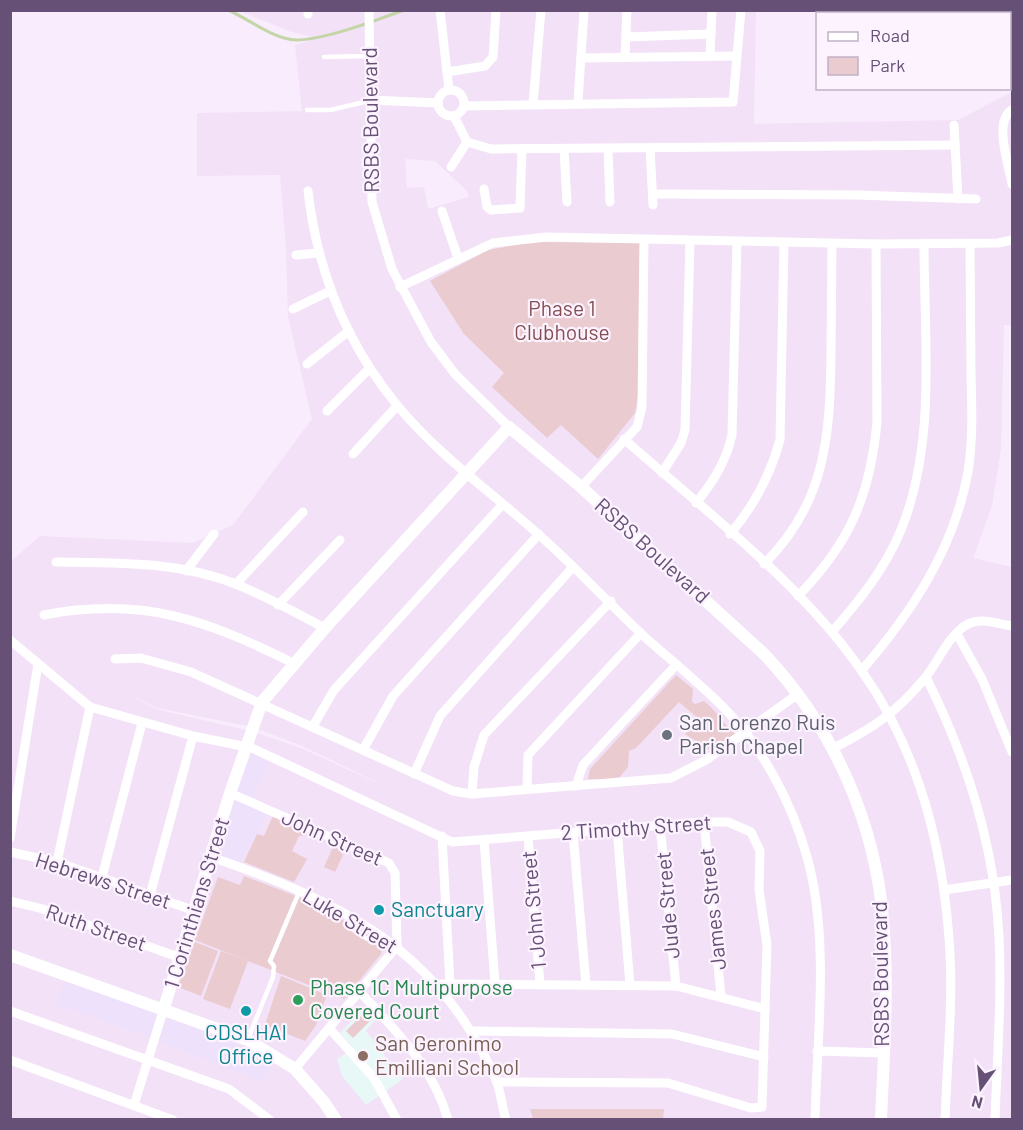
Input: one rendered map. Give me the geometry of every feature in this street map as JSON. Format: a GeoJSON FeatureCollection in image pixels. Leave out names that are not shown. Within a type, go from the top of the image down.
{"type":"FeatureCollection","features":[{"type":"Feature","properties":{"kind":"street"},"geometry":{"type":"LineString","coordinates":[[440,10],[448,90]]}},
{"type":"Feature","properties":{"kind":"street"},"geometry":{"type":"LineString","coordinates":[[447,72],[485,66],[493,57],[496,10]]}},
{"type":"Feature","properties":{"kind":"street"},"geometry":{"type":"LineString","coordinates":[[533,104],[541,10]]}},
{"type":"Feature","properties":{"kind":"street"},"geometry":{"type":"LineString","coordinates":[[578,102],[584,10]]}},
{"type":"Feature","properties":{"kind":"street"},"geometry":{"type":"LineString","coordinates":[[625,56],[627,10]]}},
{"type":"Feature","properties":{"kind":"street"},"geometry":{"type":"LineString","coordinates":[[710,56],[712,10]]}},
{"type":"Feature","properties":{"kind":"street"},"geometry":{"type":"LineString","coordinates":[[454,116],[464,106],[578,102],[733,102],[741,10]]}},
{"type":"Feature","properties":{"kind":"street","name":"RSBS Boulevard"},"geometry":{"type":"LineString","coordinates":[[369,13],[372,202],[392,269],[431,342],[455,374],[509,428],[581,487],[763,653],[798,694],[834,748],[862,817],[881,900],[884,953],[881,1119]]}},
{"type":"Feature","properties":{"kind":"street"},"geometry":{"type":"LineString","coordinates":[[626,37],[711,34]]}},
{"type":"Feature","properties":{"kind":"street"},"geometry":{"type":"LineString","coordinates":[[581,58],[736,56]]}},
{"type":"Feature","properties":{"kind":"street"},"geometry":{"type":"LineString","coordinates":[[464,106],[462,96],[455,90],[448,90],[439,97],[438,103],[443,113],[454,116],[467,142],[482,148],[955,145]]}},
{"type":"Feature","properties":{"kind":"street"},"geometry":{"type":"LineString","coordinates":[[370,100],[438,103]]}},
{"type":"Feature","properties":{"kind":"street"},"geometry":{"type":"LineString","coordinates":[[1012,110],[1004,117],[1002,127],[1012,184]]}},
{"type":"Feature","properties":{"kind":"street"},"geometry":{"type":"LineString","coordinates":[[954,125],[958,199]]}},
{"type":"Feature","properties":{"kind":"street"},"geometry":{"type":"LineString","coordinates":[[451,167],[467,142]]}},
{"type":"Feature","properties":{"kind":"street"},"geometry":{"type":"LineString","coordinates":[[650,148],[653,205]]}},
{"type":"Feature","properties":{"kind":"street"},"geometry":{"type":"LineString","coordinates":[[484,189],[487,207],[490,210],[520,208],[522,149]]}},
{"type":"Feature","properties":{"kind":"street"},"geometry":{"type":"LineString","coordinates":[[564,149],[567,202]]}},
{"type":"Feature","properties":{"kind":"street"},"geometry":{"type":"LineString","coordinates":[[608,149],[610,202]]}},
{"type":"Feature","properties":{"kind":"street"},"geometry":{"type":"LineString","coordinates":[[308,190],[318,254],[330,291],[370,368],[397,406],[501,504],[539,534],[611,601],[641,633],[723,707],[745,734],[780,787],[807,854],[814,886],[820,941],[815,1119]]}},
{"type":"Feature","properties":{"kind":"street"},"geometry":{"type":"LineString","coordinates":[[653,194],[856,195],[976,199]]}},
{"type":"Feature","properties":{"kind":"street"},"geometry":{"type":"LineString","coordinates":[[442,211],[458,258]]}},
{"type":"Feature","properties":{"kind":"street"},"geometry":{"type":"LineString","coordinates":[[400,287],[493,243],[517,239],[644,239],[832,244],[970,244],[1012,240]]}},
{"type":"Feature","properties":{"kind":"street"},"geometry":{"type":"LineString","coordinates":[[581,487],[637,427],[642,407],[644,239]]}},
{"type":"Feature","properties":{"kind":"street"},"geometry":{"type":"LineString","coordinates":[[662,473],[681,443],[685,430],[690,241]]}},
{"type":"Feature","properties":{"kind":"street"},"geometry":{"type":"LineString","coordinates":[[696,503],[728,456],[732,435],[737,242]]}},
{"type":"Feature","properties":{"kind":"street"},"geometry":{"type":"LineString","coordinates":[[730,534],[760,494],[772,470],[780,440],[784,243]]}},
{"type":"Feature","properties":{"kind":"street"},"geometry":{"type":"LineString","coordinates":[[764,564],[785,544],[798,525],[813,496],[825,452],[830,419],[832,244]]}},
{"type":"Feature","properties":{"kind":"street"},"geometry":{"type":"LineString","coordinates":[[798,597],[825,569],[846,535],[858,511],[872,460],[877,422],[876,244]]}},
{"type":"Feature","properties":{"kind":"street"},"geometry":{"type":"LineString","coordinates":[[832,632],[863,596],[886,560],[901,531],[914,492],[925,429],[924,244]]}},
{"type":"Feature","properties":{"kind":"street"},"geometry":{"type":"LineString","coordinates":[[862,670],[896,630],[928,581],[944,550],[960,502],[972,433],[970,244]]}},
{"type":"Feature","properties":{"kind":"street"},"geometry":{"type":"LineString","coordinates":[[296,255],[318,254]]}},
{"type":"Feature","properties":{"kind":"street"},"geometry":{"type":"LineString","coordinates":[[293,309],[330,291]]}},
{"type":"Feature","properties":{"kind":"street"},"geometry":{"type":"LineString","coordinates":[[307,364],[349,331]]}},
{"type":"Feature","properties":{"kind":"street"},"geometry":{"type":"LineString","coordinates":[[327,411],[370,368]]}},
{"type":"Feature","properties":{"kind":"street"},"geometry":{"type":"LineString","coordinates":[[353,454],[397,406]]}},
{"type":"Feature","properties":{"kind":"street"},"geometry":{"type":"LineString","coordinates":[[261,702],[325,627],[509,428]]}},
{"type":"Feature","properties":{"kind":"street"},"geometry":{"type":"LineString","coordinates":[[624,439],[764,564],[832,632],[862,670],[890,716],[903,743],[931,818],[944,890],[950,975],[945,1119]]}},
{"type":"Feature","properties":{"kind":"street"},"geometry":{"type":"LineString","coordinates":[[313,726],[334,690],[501,504]]}},
{"type":"Feature","properties":{"kind":"street"},"geometry":{"type":"LineString","coordinates":[[236,584],[303,512]]}},
{"type":"Feature","properties":{"kind":"street"},"geometry":{"type":"LineString","coordinates":[[186,571],[214,534]]}},
{"type":"Feature","properties":{"kind":"street"},"geometry":{"type":"LineString","coordinates":[[363,750],[393,696],[539,534]]}},
{"type":"Feature","properties":{"kind":"street"},"geometry":{"type":"LineString","coordinates":[[278,605],[340,540]]}},
{"type":"Feature","properties":{"kind":"street"},"geometry":{"type":"LineString","coordinates":[[56,562],[155,564],[186,571],[236,584],[325,627]]}},
{"type":"Feature","properties":{"kind":"street"},"geometry":{"type":"LineString","coordinates":[[414,774],[440,716],[573,567]]}},
{"type":"Feature","properties":{"kind":"street"},"geometry":{"type":"LineString","coordinates":[[472,794],[474,767],[484,735],[611,601]]}},
{"type":"Feature","properties":{"kind":"street"},"geometry":{"type":"LineString","coordinates":[[44,615],[80,610],[145,610],[177,615],[216,627],[293,663]]}},
{"type":"Feature","properties":{"kind":"street"},"geometry":{"type":"LineString","coordinates":[[834,748],[890,716],[926,677],[967,624],[980,620],[1012,627]]}},
{"type":"Feature","properties":{"kind":"street"},"geometry":{"type":"LineString","coordinates":[[527,789],[528,755],[641,633]]}},
{"type":"Feature","properties":{"kind":"street"},"geometry":{"type":"LineString","coordinates":[[957,634],[981,679],[1012,752]]}},
{"type":"Feature","properties":{"kind":"street"},"geometry":{"type":"LineString","coordinates":[[10,640],[90,707],[57,862]]}},
{"type":"Feature","properties":{"kind":"street"},"geometry":{"type":"LineString","coordinates":[[115,659],[141,658],[163,662],[261,702],[453,791],[472,794],[671,778],[688,771],[745,734],[798,694]]}},
{"type":"Feature","properties":{"kind":"street"},"geometry":{"type":"LineString","coordinates":[[10,838],[38,664]]}},
{"type":"Feature","properties":{"kind":"street"},"geometry":{"type":"LineString","coordinates":[[576,786],[583,765],[676,665]]}},
{"type":"Feature","properties":{"kind":"street"},"geometry":{"type":"LineString","coordinates":[[926,677],[966,766],[979,807],[994,883],[1000,976],[995,1119]]}},
{"type":"Feature","properties":{"kind":"street","name":"1 Corinthians Street"},"geometry":{"type":"LineString","coordinates":[[134,1105],[230,793],[261,702]]}},
{"type":"Feature","properties":{"kind":"street","name":"2 Timothy Street"},"geometry":{"type":"LineString","coordinates":[[90,707],[142,723],[246,746],[452,842],[704,822],[741,825],[751,832],[758,842],[759,890],[767,954],[763,1102],[757,1108],[668,1083],[497,1082]]}},
{"type":"Feature","properties":{"kind":"street"},"geometry":{"type":"LineString","coordinates":[[102,877],[142,723]]}},
{"type":"Feature","properties":{"kind":"street"},"geometry":{"type":"LineString","coordinates":[[150,895],[194,736]]}},
{"type":"Feature","properties":{"kind":"street","name":"John Street"},"geometry":{"type":"LineString","coordinates":[[230,793],[389,863],[395,873],[397,946]]}},
{"type":"Feature","properties":{"kind":"street","name":"James Street"},"geometry":{"type":"LineString","coordinates":[[704,822],[721,996]]}},
{"type":"Feature","properties":{"kind":"street","name":"Jude Street"},"geometry":{"type":"LineString","coordinates":[[660,825],[676,986]]}},
{"type":"Feature","properties":{"kind":"street"},"geometry":{"type":"LineString","coordinates":[[617,829],[630,985]]}},
{"type":"Feature","properties":{"kind":"street"},"geometry":{"type":"LineString","coordinates":[[573,833],[586,985]]}},
{"type":"Feature","properties":{"kind":"street"},"geometry":{"type":"LineString","coordinates":[[442,836],[450,984]]}},
{"type":"Feature","properties":{"kind":"street","name":"1 John Street"},"geometry":{"type":"LineString","coordinates":[[528,837],[540,984]]}},
{"type":"Feature","properties":{"kind":"street"},"geometry":{"type":"LineString","coordinates":[[484,840],[495,983]]}},
{"type":"Feature","properties":{"kind":"street","name":"Hebrews Street"},"geometry":{"type":"LineString","coordinates":[[10,852],[57,862],[195,911]]}},
{"type":"Feature","properties":{"kind":"street","name":"Luke Street"},"geometry":{"type":"LineString","coordinates":[[211,857],[300,890],[347,914],[397,946],[436,984],[471,1031],[497,1082],[506,1119]]}},
{"type":"Feature","properties":{"kind":"street"},"geometry":{"type":"LineString","coordinates":[[944,890],[1012,880]]}},
{"type":"Feature","properties":{"kind":"street","name":"Ruth Street"},"geometry":{"type":"LineString","coordinates":[[10,901],[43,909],[181,958]]}},
{"type":"Feature","properties":{"kind":"street"},"geometry":{"type":"LineString","coordinates":[[295,1069],[397,946]]}},
{"type":"Feature","properties":{"kind":"street"},"geometry":{"type":"LineString","coordinates":[[10,955],[165,1008],[248,1040],[295,1069],[336,1119]]}},
{"type":"Feature","properties":{"kind":"street"},"geometry":{"type":"LineString","coordinates":[[436,984],[676,986],[765,1009]]}},
{"type":"Feature","properties":{"kind":"street"},"geometry":{"type":"LineString","coordinates":[[359,991],[404,1039],[431,1077],[448,1119]]}},
{"type":"Feature","properties":{"kind":"street"},"geometry":{"type":"LineString","coordinates":[[10,1011],[229,1089],[270,1119]]}},
{"type":"Feature","properties":{"kind":"street"},"geometry":{"type":"LineString","coordinates":[[330,1029],[374,1078],[397,1119]]}},
{"type":"Feature","properties":{"kind":"street"},"geometry":{"type":"LineString","coordinates":[[471,1031],[672,1034],[764,1057]]}},
{"type":"Feature","properties":{"kind":"street"},"geometry":{"type":"LineString","coordinates":[[817,1051],[883,1053]]}},
{"type":"Feature","properties":{"kind":"street"},"geometry":{"type":"LineString","coordinates":[[10,1060],[173,1119]]}},
{"type":"Feature","properties":{"kind":"lane"},"geometry":{"type":"LineString","coordinates":[[324,57],[369,56]]}},
{"type":"Feature","properties":{"kind":"lane"},"geometry":{"type":"LineString","coordinates":[[307,110],[330,110],[370,100]]}},
{"type":"Feature","properties":{"kind":"lane"},"geometry":{"type":"LineString","coordinates":[[248,1040],[273,978],[274,966],[270,961],[300,890]]}},
{"type":"Feature","properties":{"kind":"shaded area"},"geometry":{"type":"Polygon","coordinates":[[[240,11],[756,11],[754,124],[958,120],[1012,92],[1012,325],[1004,325],[1001,449],[992,506],[973,558],[1012,567],[1012,1119],[663,1120],[664,1109],[530,1109],[533,1120],[11,1120],[11,561],[40,536],[193,543],[233,525],[312,419],[288,317],[286,248],[280,175],[197,176],[197,113],[302,111],[295,45],[318,38],[292,32],[240,11]],[[405,159],[407,188],[424,187],[428,209],[469,197],[466,190],[435,161],[405,159]],[[130,695],[156,709],[254,732],[301,748],[397,792],[302,746],[253,727],[157,708],[130,695]]]}},
{"type":"Feature","properties":{"kind":"shaded area"},"geometry":{"type":"Polygon","coordinates":[[[251,753],[269,762],[252,797],[266,815],[240,863],[222,856],[236,790],[251,753]]]}},
{"type":"Feature","properties":{"kind":"shaded area"},"geometry":{"type":"Polygon","coordinates":[[[64,981],[158,1013],[150,1037],[57,1004],[64,981]]]}},
{"type":"Feature","properties":{"kind":"shaded area","name":"San Geronimo Emilliani School"},"geometry":{"type":"Polygon","coordinates":[[[365,1007],[377,1018],[366,1031],[403,1079],[366,1105],[342,1076],[337,1059],[354,1048],[340,1033],[365,1007]]]}},
{"type":"Feature","properties":{"kind":"shaded area"},"geometry":{"type":"Polygon","coordinates":[[[167,1017],[274,1059],[263,1082],[159,1041],[167,1017]]]}},
{"type":"Feature","properties":{"kind":"green space","name":"Phase 1 Clubhouse"},"geometry":{"type":"Polygon","coordinates":[[[533,242],[640,243],[638,395],[635,413],[598,459],[561,425],[547,438],[492,387],[504,373],[464,334],[430,281],[488,250],[533,242]]]}},
{"type":"Feature","properties":{"kind":"green space"},"geometry":{"type":"Polygon","coordinates":[[[676,675],[693,689],[692,702],[695,704],[704,701],[735,734],[710,750],[685,734],[699,719],[679,702],[636,748],[629,751],[628,767],[617,780],[588,779],[590,769],[676,675]]]}},
{"type":"Feature","properties":{"kind":"green space"},"geometry":{"type":"Polygon","coordinates":[[[273,816],[309,835],[299,836],[292,851],[307,859],[294,882],[244,862],[257,834],[264,836],[273,816]]]}},
{"type":"Feature","properties":{"kind":"green space"},"geometry":{"type":"Polygon","coordinates":[[[334,845],[343,855],[335,872],[324,867],[334,845]]]}},
{"type":"Feature","properties":{"kind":"green space"},"geometry":{"type":"Polygon","coordinates":[[[244,876],[319,905],[383,945],[381,954],[344,999],[195,940],[218,877],[240,885],[244,876]]]}},
{"type":"Feature","properties":{"kind":"green space"},"geometry":{"type":"Polygon","coordinates":[[[195,942],[218,951],[201,996],[178,987],[195,942]]]}},
{"type":"Feature","properties":{"kind":"green space"},"geometry":{"type":"Polygon","coordinates":[[[221,951],[248,961],[230,1009],[203,999],[221,951]]]}},
{"type":"Feature","properties":{"kind":"green space","name":"Phase 1C Multipurpose Covered Court"},"geometry":{"type":"Polygon","coordinates":[[[281,976],[327,995],[316,1025],[305,1041],[265,1025],[281,976]]]}},
{"type":"Feature","properties":{"kind":"green space"},"geometry":{"type":"Polygon","coordinates":[[[364,1013],[371,1020],[353,1038],[346,1031],[364,1013]]]}},
{"type":"Feature","properties":{"kind":"green space"},"geometry":{"type":"Polygon","coordinates":[[[530,1109],[664,1109],[663,1120],[533,1119],[530,1109]]]}},
{"type":"Feature","properties":{"kind":"waterway"},"geometry":{"type":"LineString","coordinates":[[228,10],[279,36],[296,40],[321,37],[404,10]]}},
{"type":"Feature","properties":{"kind":"place","name":"San Lorenzo Ruis Parish Chapel"},"geometry":{"type":"Point","coordinates":[667,735]}},
{"type":"Feature","properties":{"kind":"place","name":"Sanctuary"},"geometry":{"type":"Point","coordinates":[379,910]}},
{"type":"Feature","properties":{"kind":"place","name":"Phase 1C Multipurpose Covered Court"},"geometry":{"type":"Point","coordinates":[298,1000]}},
{"type":"Feature","properties":{"kind":"place","name":"CDSLHAI Office"},"geometry":{"type":"Point","coordinates":[246,1011]}},
{"type":"Feature","properties":{"kind":"place","name":"San Geronimo Emilliani School"},"geometry":{"type":"Point","coordinates":[363,1056]}}]}
